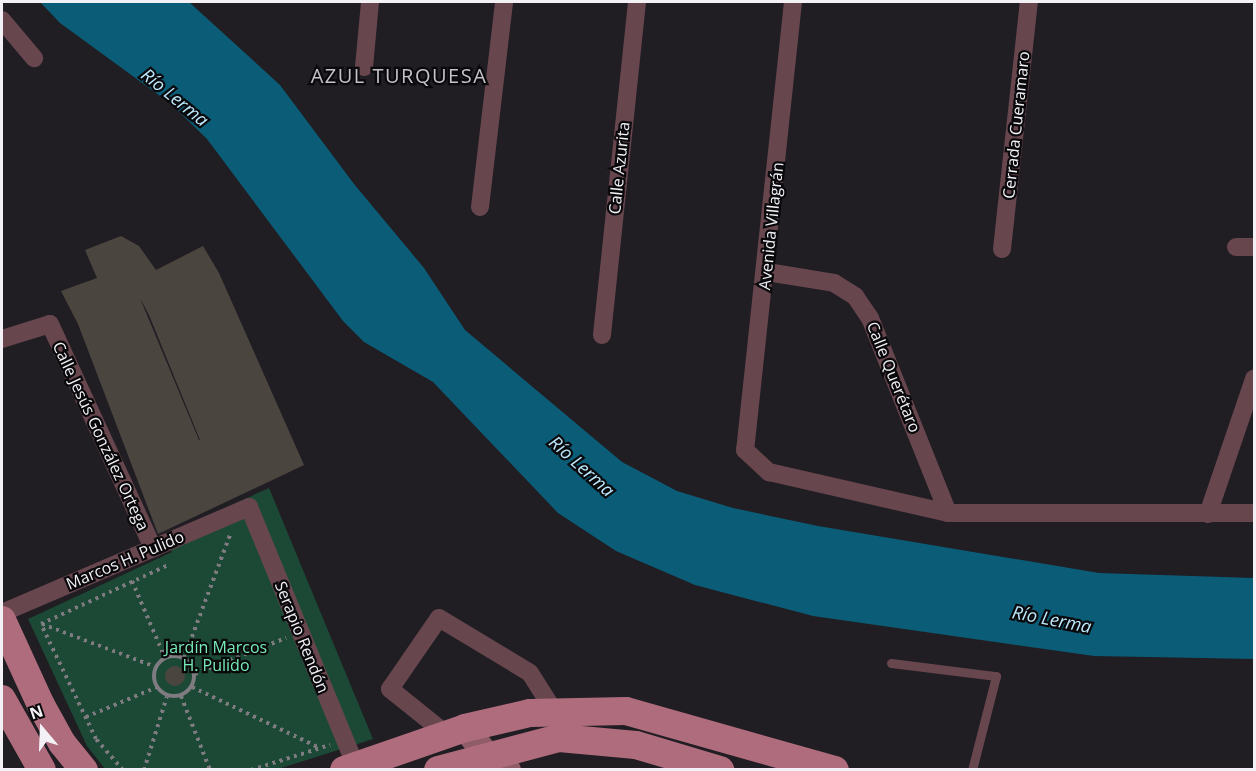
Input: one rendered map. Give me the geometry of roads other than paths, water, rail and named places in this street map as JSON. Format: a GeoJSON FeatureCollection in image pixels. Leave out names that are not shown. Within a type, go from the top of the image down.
{"type":"FeatureCollection","features":[{"type":"Feature","properties":{"kind":"main road"},"geometry":{"type":"LineString","coordinates":[[2,620],[41,705],[62,743],[84,770]]}},
{"type":"Feature","properties":{"kind":"main road"},"geometry":{"type":"LineString","coordinates":[[2,699],[42,770]]}},
{"type":"Feature","properties":{"kind":"main road"},"geometry":{"type":"LineString","coordinates":[[350,768],[456,731],[557,724],[626,711],[835,770]]}},
{"type":"Feature","properties":{"kind":"main road"},"geometry":{"type":"LineString","coordinates":[[438,770],[497,762],[557,724],[720,770]]}},
{"type":"Feature","properties":{"kind":"street"},"geometry":{"type":"LineString","coordinates":[[364,67],[370,2]]}},
{"type":"Feature","properties":{"kind":"street"},"geometry":{"type":"LineString","coordinates":[[480,207],[504,2]]}},
{"type":"Feature","properties":{"kind":"street","name":"Calle Azurita"},"geometry":{"type":"LineString","coordinates":[[602,335],[637,2]]}},
{"type":"Feature","properties":{"kind":"street","name":"Avenida Villagrán"},"geometry":{"type":"LineString","coordinates":[[794,2],[767,272],[745,450],[769,472],[948,513]]}},
{"type":"Feature","properties":{"kind":"street","name":"Cerrada Cueramaro"},"geometry":{"type":"LineString","coordinates":[[1002,249],[1029,2]]}},
{"type":"Feature","properties":{"kind":"street"},"geometry":{"type":"LineString","coordinates":[[2,20],[34,58]]}},
{"type":"Feature","properties":{"kind":"street","name":"Calle Querétaro"},"geometry":{"type":"LineString","coordinates":[[767,272],[834,283],[855,296],[870,318],[948,513]]}},
{"type":"Feature","properties":{"kind":"street","name":"Calle Jesús González Ortega"},"geometry":{"type":"LineString","coordinates":[[2,339],[50,324],[153,548]]}},
{"type":"Feature","properties":{"kind":"street"},"geometry":{"type":"LineString","coordinates":[[1209,514],[1254,379]]}},
{"type":"Feature","properties":{"kind":"street","name":"Marcos H. Pulido"},"geometry":{"type":"LineString","coordinates":[[2,613],[244,509]]}},
{"type":"Feature","properties":{"kind":"street","name":"Serapio Rendón"},"geometry":{"type":"LineString","coordinates":[[244,509],[300,632],[345,741],[350,768]]}},
{"type":"Feature","properties":{"kind":"street"},"geometry":{"type":"LineString","coordinates":[[948,513],[1254,513]]}},
{"type":"Feature","properties":{"kind":"street"},"geometry":{"type":"LineString","coordinates":[[497,762],[456,731],[390,689],[439,618],[530,672],[557,724]]}},
{"type":"Feature","properties":{"kind":"lane"},"geometry":{"type":"LineString","coordinates":[[891,663],[996,676],[972,770]]}},
{"type":"Feature","properties":{"kind":"water","name":"Río Lerma"},"geometry":{"type":"Polygon","coordinates":[[[40,2],[189,2],[280,85],[354,184],[424,268],[465,330],[622,462],[677,491],[733,508],[818,526],[1099,573],[1254,578],[1254,659],[1094,656],[813,616],[695,585],[616,551],[558,513],[433,382],[364,342],[343,321],[207,139],[171,104],[60,23],[40,2]]]}},
{"type":"Feature","properties":{"kind":"district","name":"AZUL TURQUESA"},"geometry":{"type":"Point","coordinates":[399,75]}},
{"type":"Feature","properties":{"kind":"park label","name":"Jardín Marcos H. Pulido"},"geometry":{"type":"Point","coordinates":[216,656]}}]}
